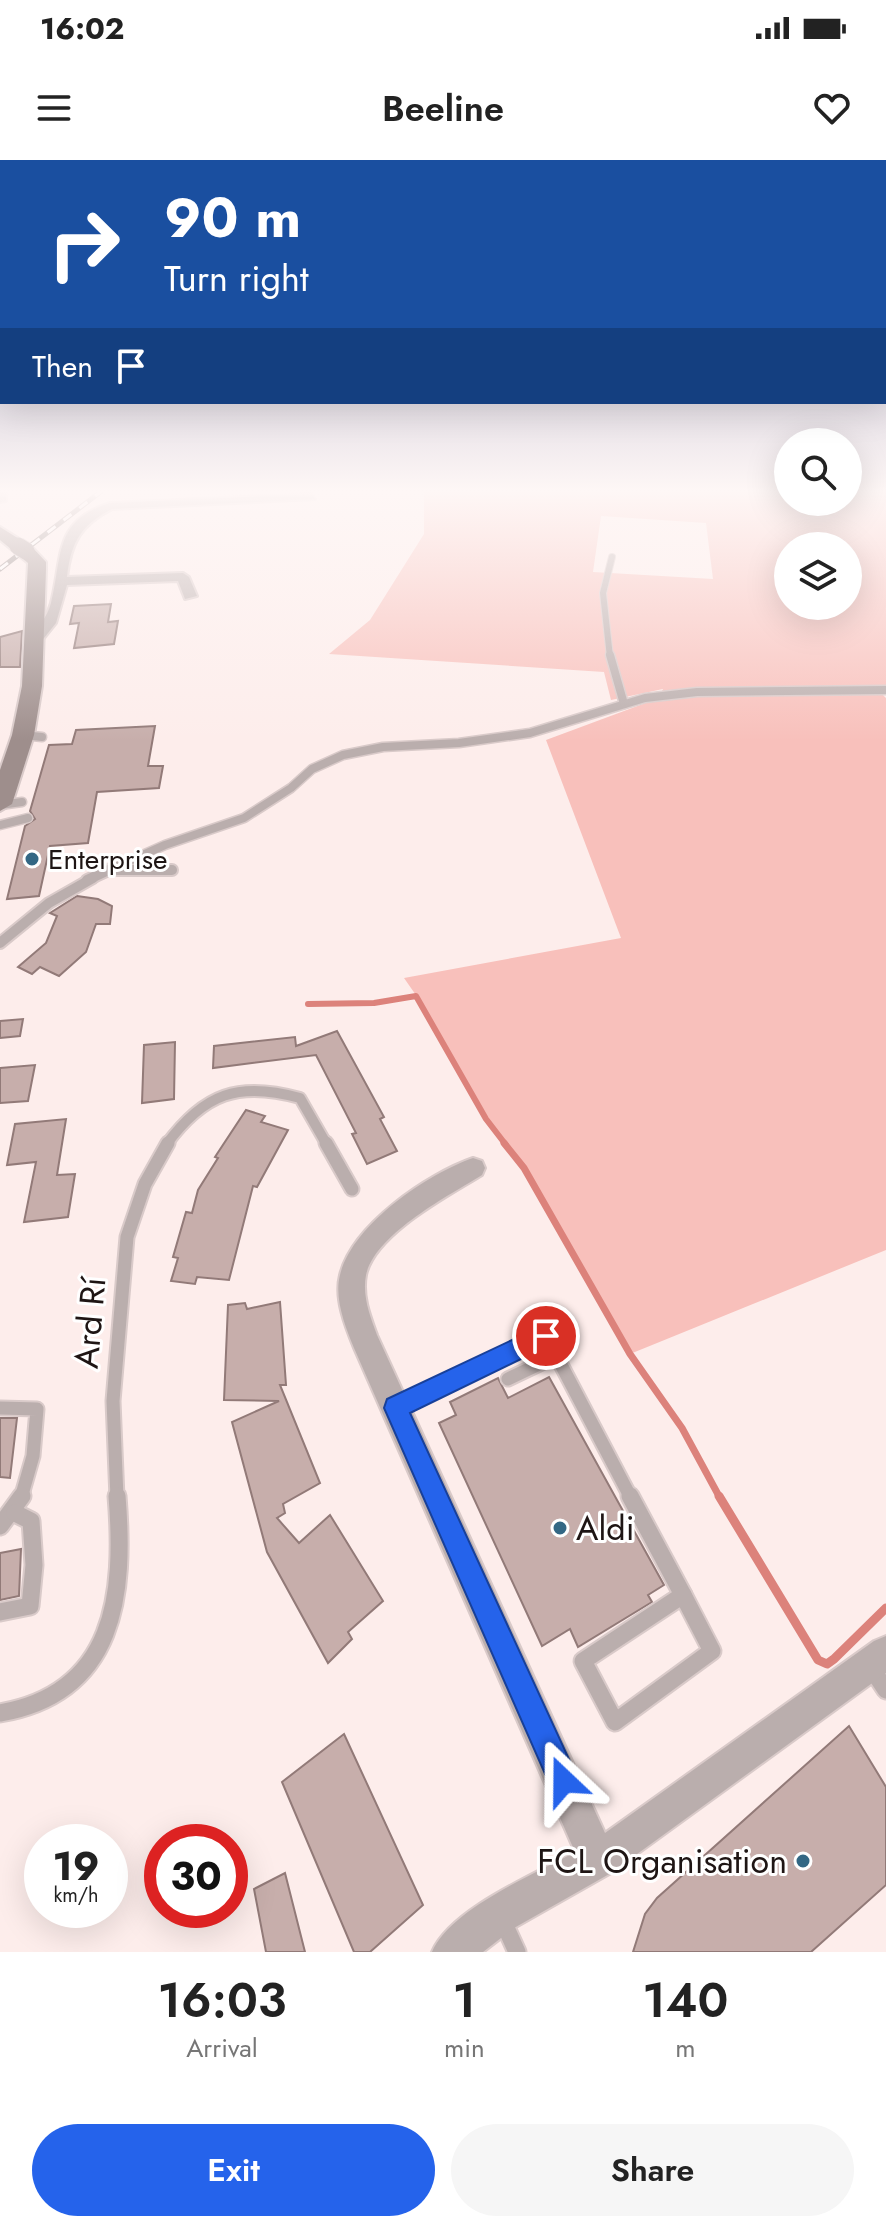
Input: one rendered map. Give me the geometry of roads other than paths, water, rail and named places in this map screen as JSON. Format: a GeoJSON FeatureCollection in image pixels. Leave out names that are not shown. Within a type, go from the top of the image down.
{"type":"FeatureCollection","features":[{"type":"Feature","properties":{"kind":"main road"},"geometry":{"type":"LineString","coordinates":[[0,804],[5,767],[33,736],[37,574]]}},
{"type":"Feature","properties":{"kind":"street"},"geometry":{"type":"LineString","coordinates":[[35,640],[50,626],[62,574]]}},
{"type":"Feature","properties":{"kind":"street"},"geometry":{"type":"LineString","coordinates":[[61,581],[183,577],[190,596]]}},
{"type":"Feature","properties":{"kind":"street"},"geometry":{"type":"LineString","coordinates":[[473,1168],[400,1214],[370,1242],[358,1264],[351,1294],[364,1338],[598,1860]]}},
{"type":"Feature","properties":{"kind":"street"},"geometry":{"type":"LineString","coordinates":[[452,1952],[500,1914],[598,1860],[880,1669]]}},
{"type":"Feature","properties":{"kind":"lane"},"geometry":{"type":"LineString","coordinates":[[605,574],[607,648],[624,704]]}},
{"type":"Feature","properties":{"kind":"lane"},"geometry":{"type":"LineString","coordinates":[[0,943],[49,903],[87,880],[165,845],[244,818],[291,788],[312,769],[343,755],[383,747],[459,743],[530,733],[645,698],[697,692],[886,690]]}},
{"type":"Feature","properties":{"kind":"lane"},"geometry":{"type":"LineString","coordinates":[[0,804],[22,802]]}},
{"type":"Feature","properties":{"kind":"lane"},"geometry":{"type":"LineString","coordinates":[[0,825],[28,818]]}},
{"type":"Feature","properties":{"kind":"lane"},"geometry":{"type":"LineString","coordinates":[[87,880],[118,870],[172,870]]}},
{"type":"Feature","properties":{"kind":"lane","name":"Ard Rí"},"geometry":{"type":"LineString","coordinates":[[0,1713],[23,1711],[68,1687],[87,1667],[111,1622],[120,1588],[113,1438],[117,1334],[129,1226],[162,1153],[181,1126],[204,1104],[234,1091],[271,1090],[300,1098],[352,1189]]}},
{"type":"Feature","properties":{"kind":"lane"},"geometry":{"type":"LineString","coordinates":[[396,1408],[546,1336],[556,1356],[683,1595],[712,1651],[615,1722],[583,1661],[683,1595]]}},
{"type":"Feature","properties":{"kind":"lane"},"geometry":{"type":"LineString","coordinates":[[508,1379],[556,1356]]}},
{"type":"Feature","properties":{"kind":"lane"},"geometry":{"type":"LineString","coordinates":[[0,1408],[37,1409],[35,1447],[15,1513],[0,1526]]}},
{"type":"Feature","properties":{"kind":"lane"},"geometry":{"type":"LineString","coordinates":[[0,1612],[30,1606],[33,1592],[31,1521],[15,1513]]}},
{"type":"Feature","properties":{"kind":"lane"},"geometry":{"type":"LineString","coordinates":[[500,1914],[517,1952]]}},
{"type":"Feature","properties":{"kind":"waterway"},"geometry":{"type":"LineString","coordinates":[[308,1004],[374,1003],[416,996],[486,1119],[506,1145]]}},
{"type":"Feature","properties":{"kind":"waterway"},"geometry":{"type":"LineString","coordinates":[[504,1143],[524,1168],[630,1354],[682,1428],[720,1498]]}},
{"type":"Feature","properties":{"kind":"waterway"},"geometry":{"type":"LineString","coordinates":[[719,1496],[818,1660],[827,1664],[834,1659],[886,1608]]}},
{"type":"Feature","properties":{"kind":"place","name":"Enterprise"},"geometry":{"type":"Point","coordinates":[32,859]}},
{"type":"Feature","properties":{"kind":"place","name":"Aldi"},"geometry":{"type":"Point","coordinates":[560,1528]}},
{"type":"Feature","properties":{"kind":"place","name":"FCL Organisation"},"geometry":{"type":"Point","coordinates":[803,1861]}}]}
